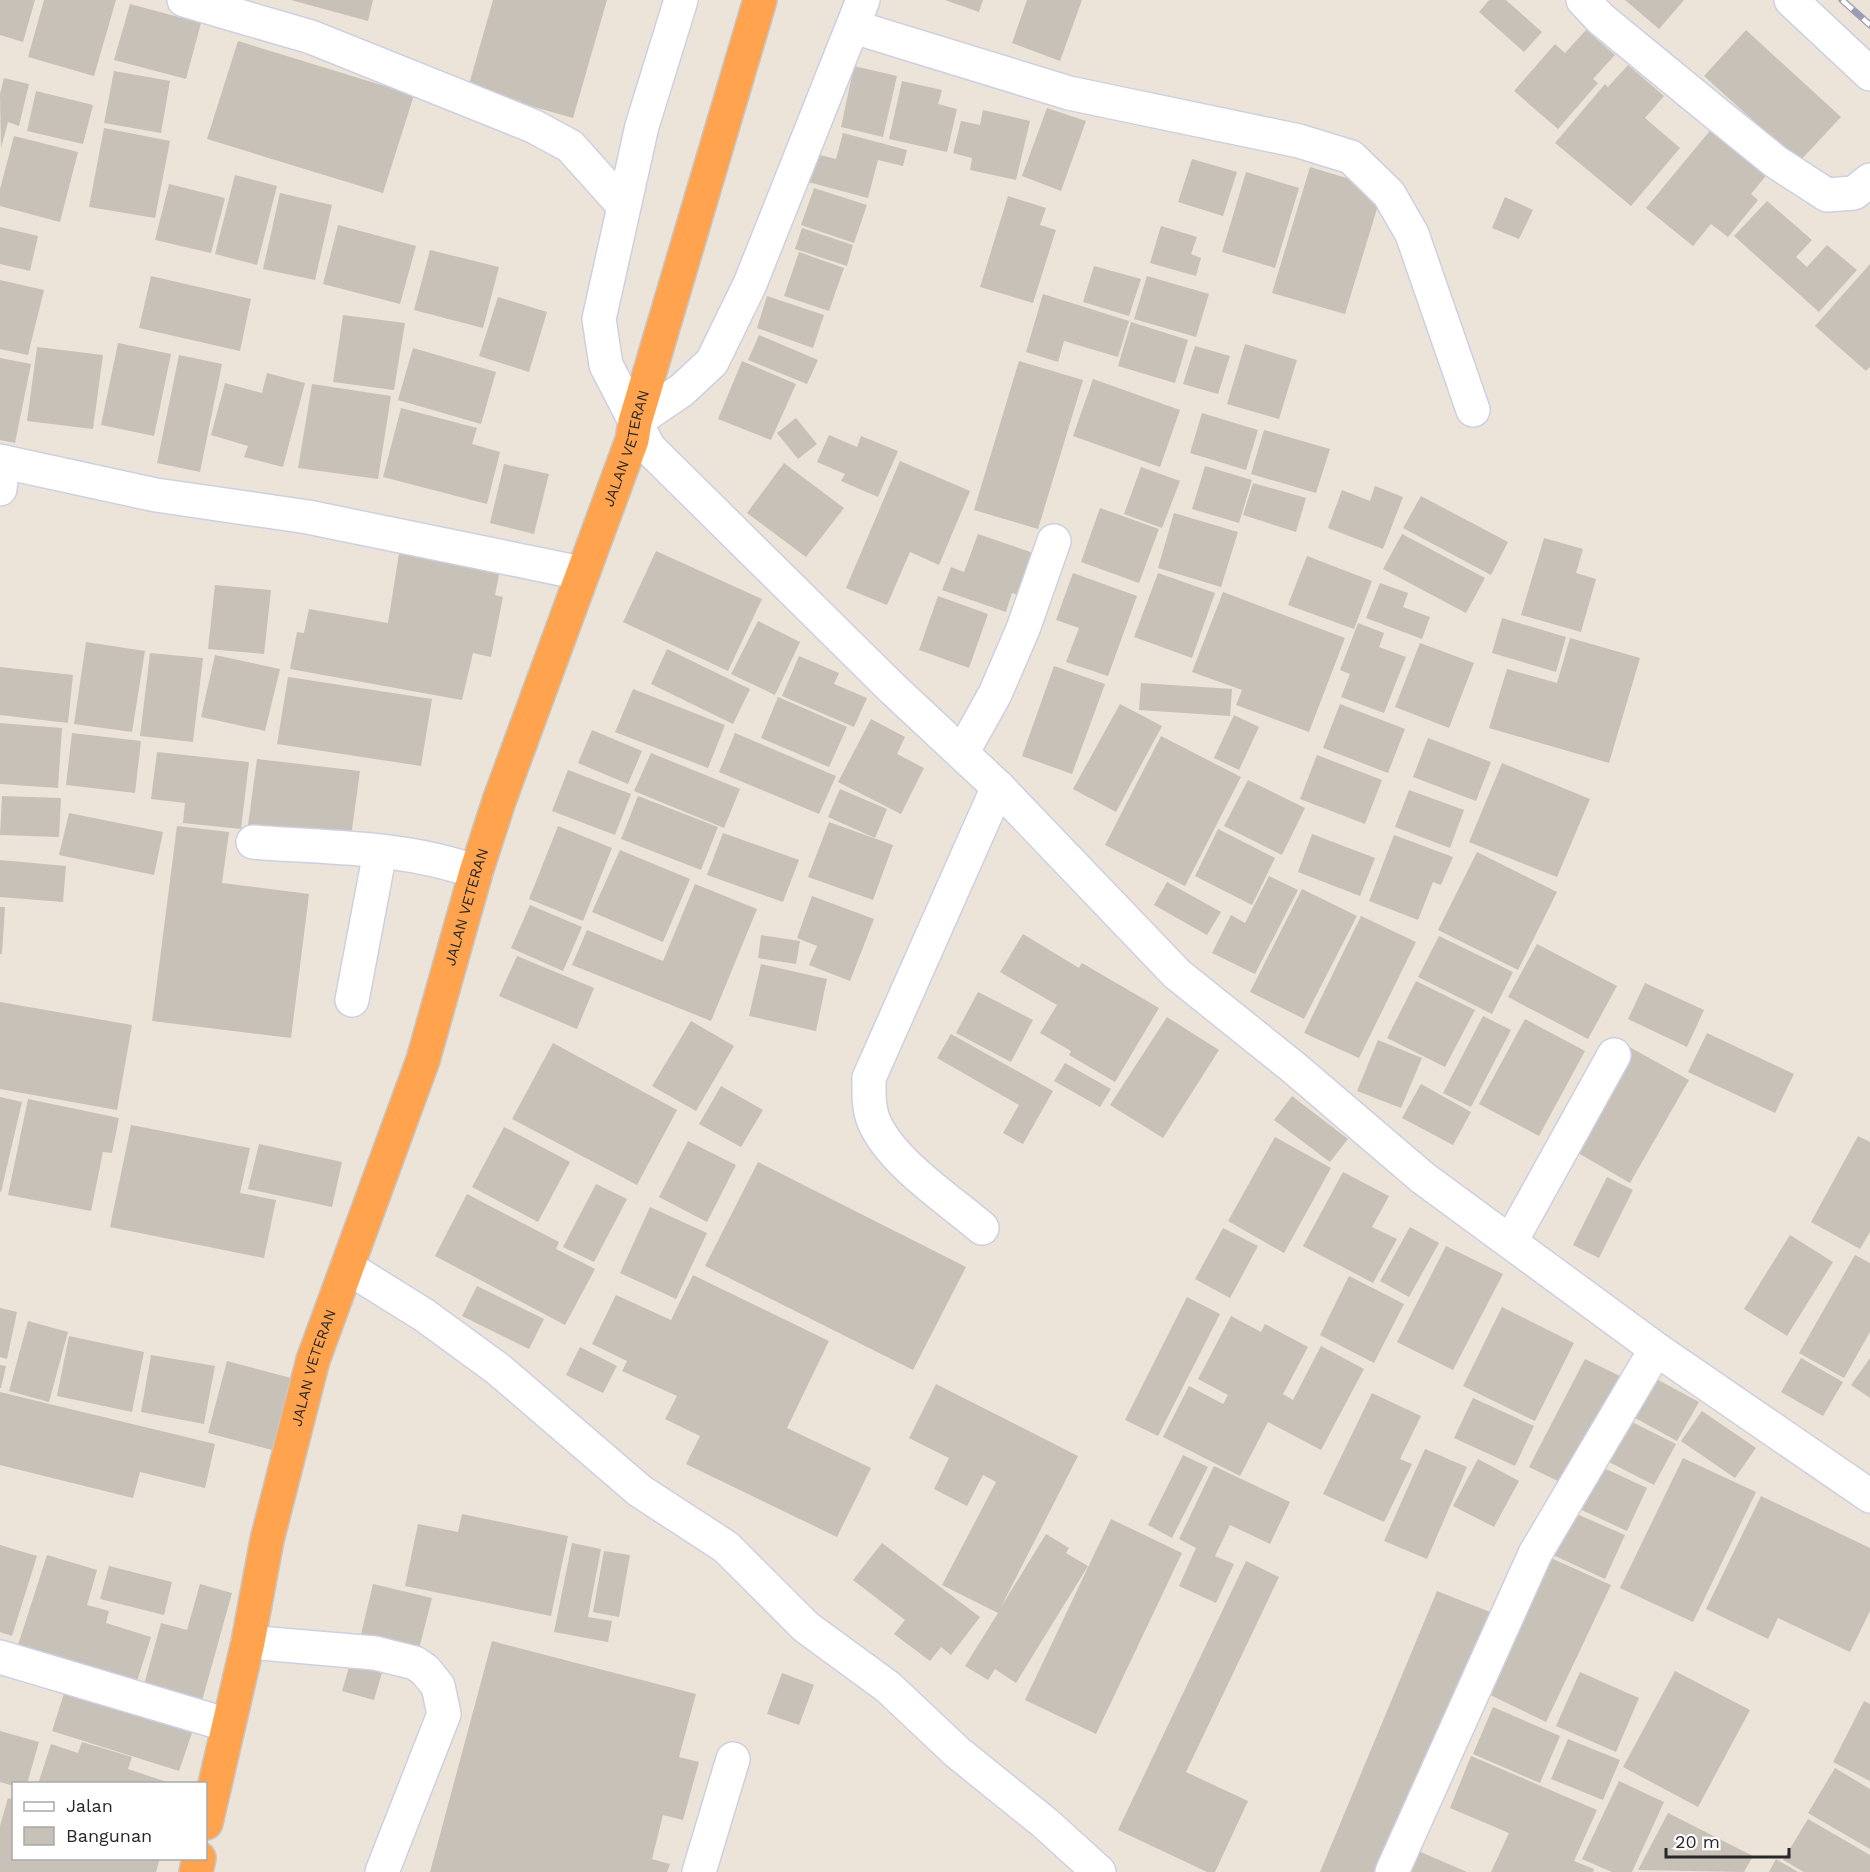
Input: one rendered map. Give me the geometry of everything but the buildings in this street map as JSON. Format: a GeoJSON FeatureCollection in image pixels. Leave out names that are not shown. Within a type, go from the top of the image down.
{"type":"FeatureCollection","features":[{"type":"Feature","properties":{"kind":"highway","name":"JALAN VETERAN"},"geometry":{"type":"LineString","coordinates":[[207,1819],[248,1642],[290,1441],[313,1360],[423,1060],[476,872],[581,573],[632,440],[635,422],[760,0]]}},
{"type":"Feature","properties":{"kind":"street"},"geometry":{"type":"LineString","coordinates":[[184,0],[311,37],[533,126],[570,146],[623,205]]}},
{"type":"Feature","properties":{"kind":"street"},"geometry":{"type":"LineString","coordinates":[[681,0],[642,126],[599,320],[606,366],[649,448],[711,511],[998,787],[1177,974],[1293,1066],[1422,1178],[1656,1349],[1870,1496]]}},
{"type":"Feature","properties":{"kind":"street"},"geometry":{"type":"LineString","coordinates":[[1583,0],[1601,19],[1718,116],[1776,162],[1827,195],[1854,193],[1870,180]]}},
{"type":"Feature","properties":{"kind":"street"},"geometry":{"type":"LineString","coordinates":[[1791,0],[1870,74]]}},
{"type":"Feature","properties":{"kind":"street"},"geometry":{"type":"LineString","coordinates":[[635,422],[682,390],[711,362],[750,284],[858,14],[1069,93],[1299,141],[1351,157],[1389,194],[1412,234],[1473,410]]}},
{"type":"Feature","properties":{"kind":"street"},"geometry":{"type":"LineString","coordinates":[[1,471],[308,517],[581,573]]}},
{"type":"Feature","properties":{"kind":"street"},"geometry":{"type":"LineString","coordinates":[[962,753],[995,694],[1023,629],[1054,541]]}},
{"type":"Feature","properties":{"kind":"street"},"geometry":{"type":"LineString","coordinates":[[982,1228],[893,1152],[874,1124],[869,1105],[869,1078],[998,787]]}},
{"type":"Feature","properties":{"kind":"street"},"geometry":{"type":"LineString","coordinates":[[253,842],[380,852],[444,860],[476,872]]}},
{"type":"Feature","properties":{"kind":"street"},"geometry":{"type":"LineString","coordinates":[[352,1000],[380,852]]}},
{"type":"Feature","properties":{"kind":"street"},"geometry":{"type":"LineString","coordinates":[[1511,1241],[1614,1055]]}},
{"type":"Feature","properties":{"kind":"street"},"geometry":{"type":"LineString","coordinates":[[347,1267],[424,1315],[498,1369],[640,1491],[726,1547],[806,1627],[888,1687],[957,1752],[1045,1823],[1099,1872]]}},
{"type":"Feature","properties":{"kind":"street"},"geometry":{"type":"LineString","coordinates":[[1392,1872],[1535,1554],[1656,1349]]}},
{"type":"Feature","properties":{"kind":"street"},"geometry":{"type":"LineString","coordinates":[[248,1642],[375,1653],[415,1663],[425,1670],[438,1686],[444,1714],[382,1872]]}},
{"type":"Feature","properties":{"kind":"street"},"geometry":{"type":"LineString","coordinates":[[0,1657],[228,1725]]}},
{"type":"Feature","properties":{"kind":"street"},"geometry":{"type":"LineString","coordinates":[[699,1872],[733,1759]]}},
{"type":"Feature","properties":{"kind":"railway"},"geometry":{"type":"LineString","coordinates":[[1842,0],[1870,25]]}}]}
